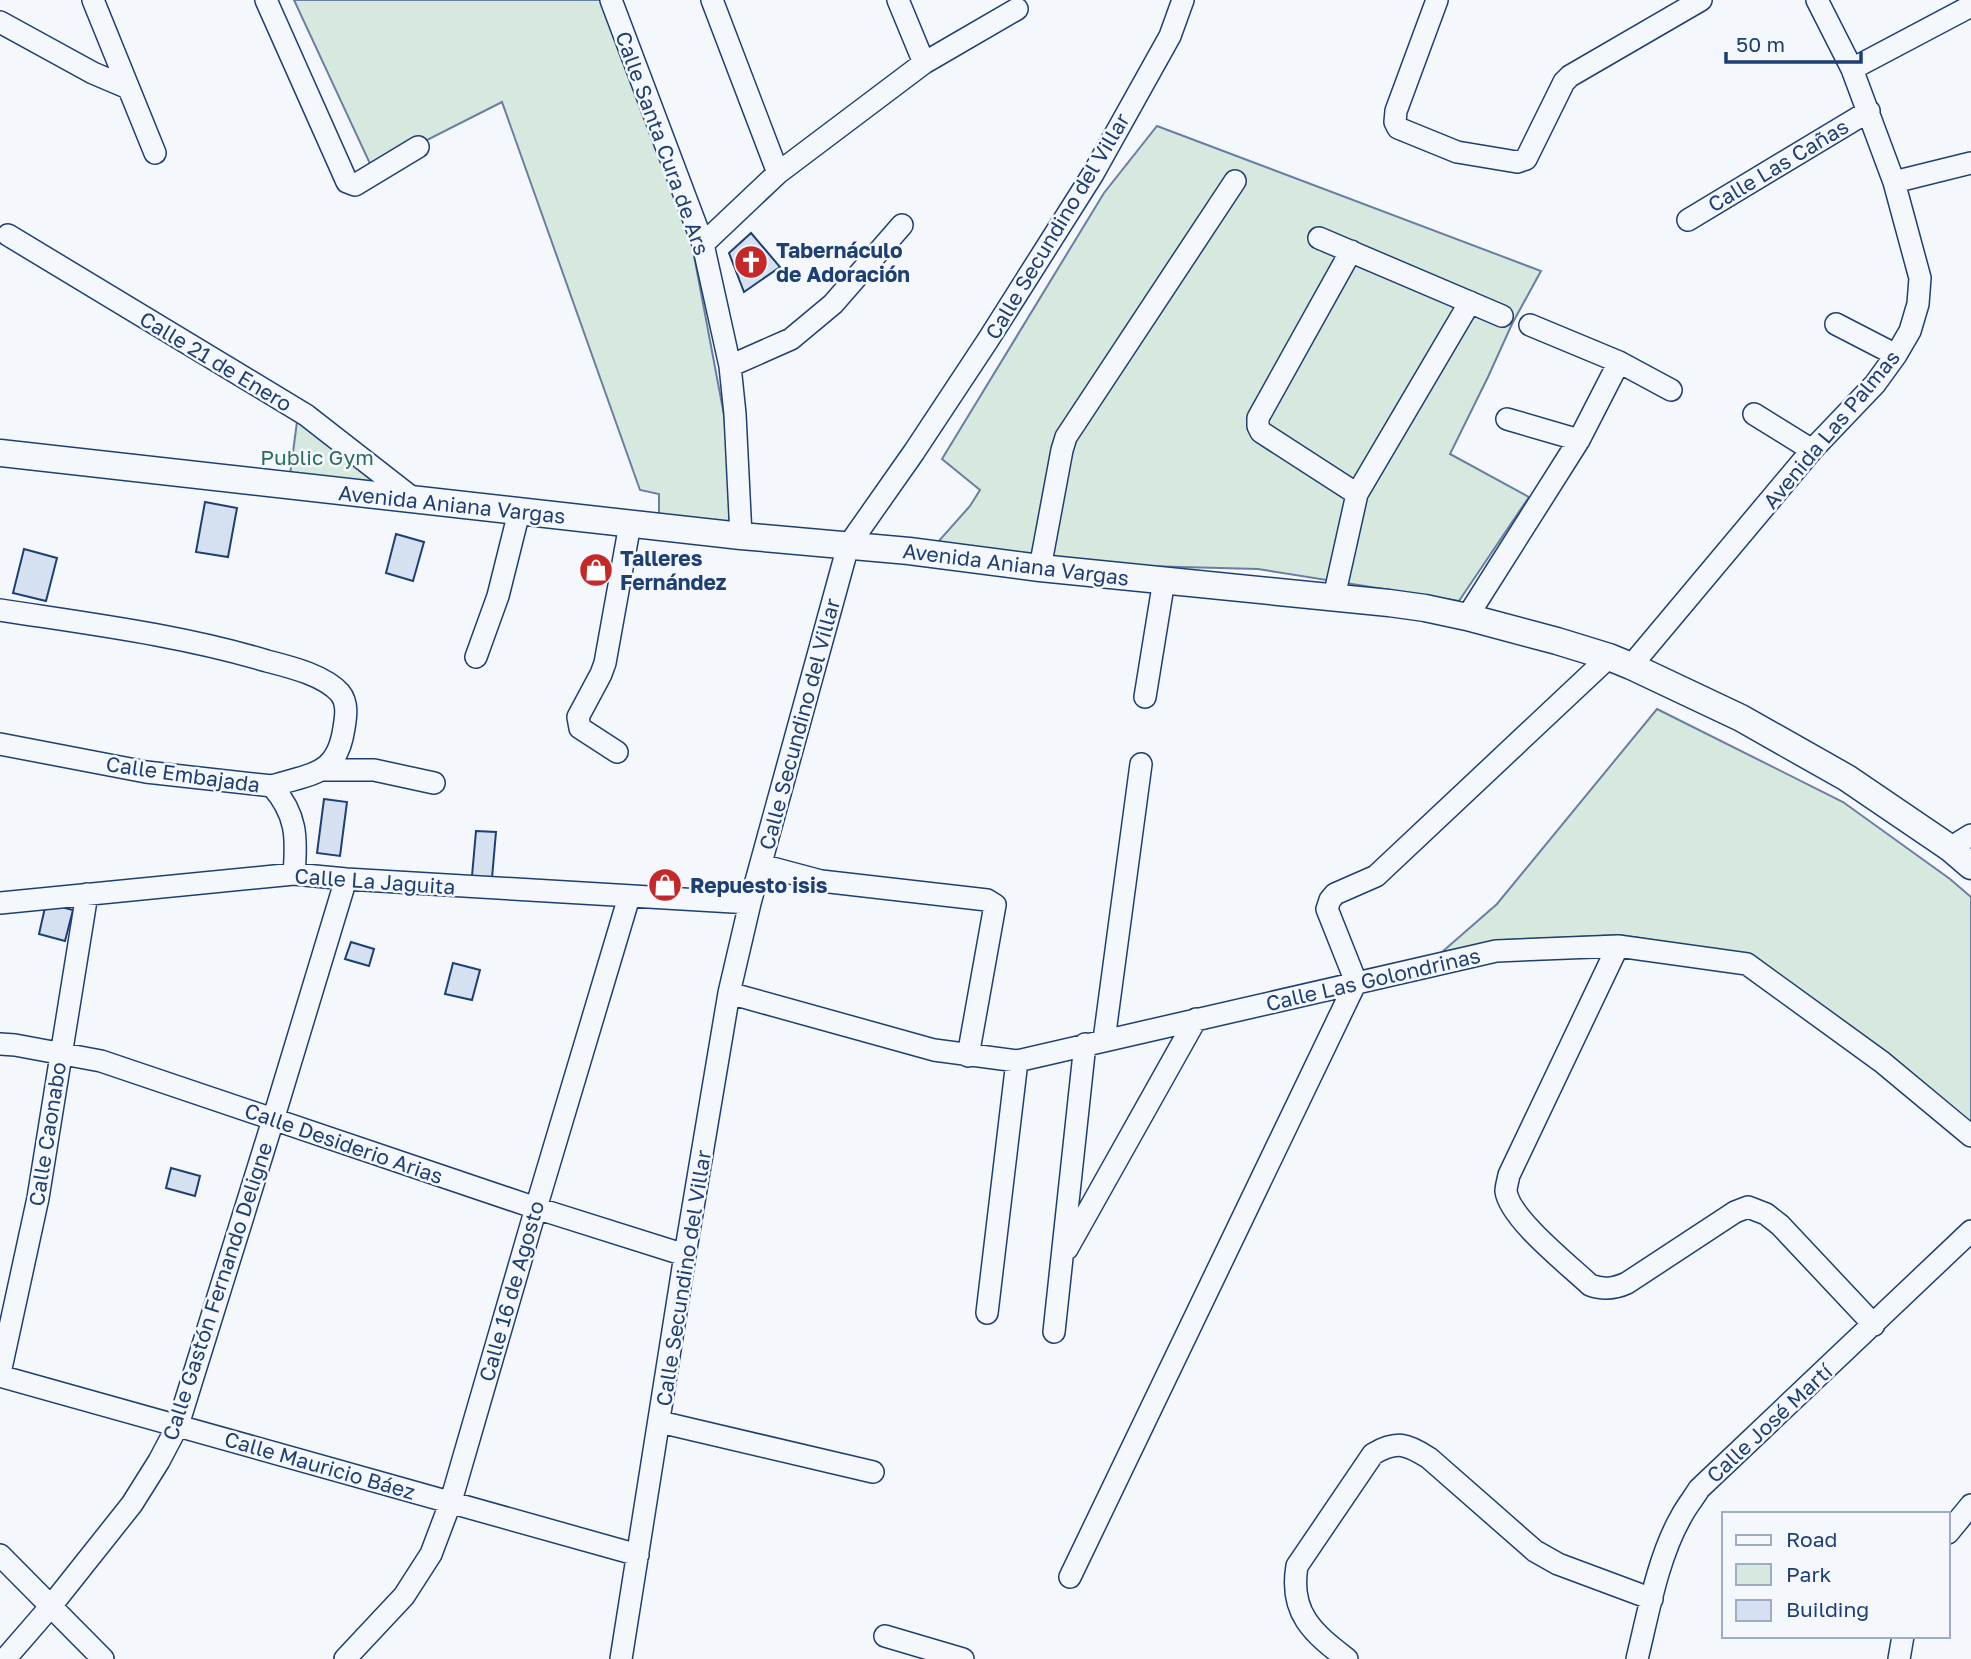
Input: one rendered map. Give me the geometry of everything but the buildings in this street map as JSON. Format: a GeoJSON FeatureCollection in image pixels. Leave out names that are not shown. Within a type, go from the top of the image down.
{"type":"FeatureCollection","features":[{"type":"Feature","properties":{"kind":"main road","name":"Avenida Aniana Vargas"},"geometry":{"type":"LineString","coordinates":[[0,453],[519,512],[909,551],[1040,568],[1425,608],[1467,617],[1620,662],[1741,718],[1961,842],[1971,866]]}},
{"type":"Feature","properties":{"kind":"street"},"geometry":{"type":"LineString","coordinates":[[93,0],[155,153]]}},
{"type":"Feature","properties":{"kind":"street"},"geometry":{"type":"LineString","coordinates":[[267,0],[347,182],[355,185],[418,148]]}},
{"type":"Feature","properties":{"kind":"street","name":"Calle Santa Cura de Ars"},"geometry":{"type":"LineString","coordinates":[[611,0],[703,244],[730,366],[736,414],[741,536]]}},
{"type":"Feature","properties":{"kind":"street"},"geometry":{"type":"LineString","coordinates":[[712,0],[778,173]]}},
{"type":"Feature","properties":{"kind":"street"},"geometry":{"type":"LineString","coordinates":[[898,0],[924,63]]}},
{"type":"Feature","properties":{"kind":"street","name":"Calle Secundino del Villar"},"geometry":{"type":"LineString","coordinates":[[621,1659],[729,993],[750,903],[848,546],[981,351],[1093,174],[1170,36],[1183,0]]}},
{"type":"Feature","properties":{"kind":"street"},"geometry":{"type":"LineString","coordinates":[[1437,0],[1396,111],[1395,122],[1398,128],[1457,152],[1517,162],[1526,159],[1564,82],[1570,76],[1701,0]]}},
{"type":"Feature","properties":{"kind":"street","name":"Avenida Las Palmas"},"geometry":{"type":"LineString","coordinates":[[1356,982],[1327,909],[1329,900],[1335,894],[1376,876],[1620,662],[1875,384],[1910,331],[1918,304],[1920,278],[1894,182],[1852,69],[1816,0]]}},
{"type":"Feature","properties":{"kind":"street"},"geometry":{"type":"LineString","coordinates":[[1852,69],[1971,6]]}},
{"type":"Feature","properties":{"kind":"street"},"geometry":{"type":"LineString","coordinates":[[703,244],[778,173],[924,63],[1017,9]]}},
{"type":"Feature","properties":{"kind":"street"},"geometry":{"type":"LineString","coordinates":[[0,22],[93,73],[127,87]]}},
{"type":"Feature","properties":{"kind":"street","name":"Calle Las Cañas"},"geometry":{"type":"LineString","coordinates":[[1688,219],[1869,111]]}},
{"type":"Feature","properties":{"kind":"street"},"geometry":{"type":"LineString","coordinates":[[1894,182],[1971,163]]}},
{"type":"Feature","properties":{"kind":"street"},"geometry":{"type":"LineString","coordinates":[[1040,568],[1066,437],[1235,181]]}},
{"type":"Feature","properties":{"kind":"street"},"geometry":{"type":"LineString","coordinates":[[730,366],[792,340],[833,304],[902,225]]}},
{"type":"Feature","properties":{"kind":"street","name":"Calle 21 de Enero"},"geometry":{"type":"LineString","coordinates":[[8,235],[306,415],[415,500]]}},
{"type":"Feature","properties":{"kind":"street"},"geometry":{"type":"LineString","coordinates":[[1319,237],[1502,316]]}},
{"type":"Feature","properties":{"kind":"street"},"geometry":{"type":"LineString","coordinates":[[1351,251],[1258,418],[1258,426],[1261,432],[1357,494]]}},
{"type":"Feature","properties":{"kind":"street"},"geometry":{"type":"LineString","coordinates":[[1334,597],[1357,494],[1470,302]]}},
{"type":"Feature","properties":{"kind":"street"},"geometry":{"type":"LineString","coordinates":[[1836,324],[1896,355]]}},
{"type":"Feature","properties":{"kind":"street"},"geometry":{"type":"LineString","coordinates":[[1530,325],[1619,362],[1671,390]]}},
{"type":"Feature","properties":{"kind":"street"},"geometry":{"type":"LineString","coordinates":[[1467,617],[1579,440],[1619,362]]}},
{"type":"Feature","properties":{"kind":"street"},"geometry":{"type":"LineString","coordinates":[[1754,414],[1812,450]]}},
{"type":"Feature","properties":{"kind":"street"},"geometry":{"type":"LineString","coordinates":[[1507,419],[1579,440]]}},
{"type":"Feature","properties":{"kind":"street"},"geometry":{"type":"LineString","coordinates":[[476,657],[498,596],[519,512]]}},
{"type":"Feature","properties":{"kind":"street"},"geometry":{"type":"LineString","coordinates":[[617,752],[580,728],[578,717],[605,663],[630,524]]}},
{"type":"Feature","properties":{"kind":"street"},"geometry":{"type":"LineString","coordinates":[[1144,697],[1164,580]]}},
{"type":"Feature","properties":{"kind":"street"},"geometry":{"type":"LineString","coordinates":[[0,610],[124,629],[231,650],[298,669],[329,684],[341,694],[347,710],[341,746],[335,759],[322,770]]}},
{"type":"Feature","properties":{"kind":"street","name":"Calle Embajada"},"geometry":{"type":"LineString","coordinates":[[0,744],[146,772],[272,786],[286,802],[294,826],[297,845],[295,874]]}},
{"type":"Feature","properties":{"kind":"street"},"geometry":{"type":"LineString","coordinates":[[1054,1332],[1062,1259],[1095,1042],[1141,764]]}},
{"type":"Feature","properties":{"kind":"street"},"geometry":{"type":"LineString","coordinates":[[272,786],[322,770],[374,770],[434,783]]}},
{"type":"Feature","properties":{"kind":"street"},"geometry":{"type":"LineString","coordinates":[[761,865],[821,881],[994,903],[968,1056]]}},
{"type":"Feature","properties":{"kind":"street","name":"Calle La Jaguita"},"geometry":{"type":"LineString","coordinates":[[0,903],[295,874],[750,903]]}},
{"type":"Feature","properties":{"kind":"street","name":"Calle Gastón Fernando Deligne"},"geometry":{"type":"LineString","coordinates":[[5,1659],[132,1504],[159,1461],[177,1425],[346,879]]}},
{"type":"Feature","properties":{"kind":"street","name":"Calle Caonabo"},"geometry":{"type":"LineString","coordinates":[[0,1375],[38,1198],[87,894]]}},
{"type":"Feature","properties":{"kind":"street","name":"Calle 16 de Agosto"},"geometry":{"type":"LineString","coordinates":[[345,1659],[404,1596],[431,1554],[451,1501],[629,897]]}},
{"type":"Feature","properties":{"kind":"street"},"geometry":{"type":"LineString","coordinates":[[1618,946],[1509,1175],[1506,1191],[1519,1218],[1590,1285],[1609,1288],[1627,1283],[1735,1212],[1748,1207],[1766,1214],[1780,1225],[1874,1325]]}},
{"type":"Feature","properties":{"kind":"street","name":"Calle Las Golondrinas"},"geometry":{"type":"LineString","coordinates":[[729,993],[934,1050],[1017,1061],[1496,951],[1618,946],[1747,964],[1882,1062],[1971,1136]]}},
{"type":"Feature","properties":{"kind":"street"},"geometry":{"type":"LineString","coordinates":[[1070,1577],[1356,982]]}},
{"type":"Feature","properties":{"kind":"street"},"geometry":{"type":"LineString","coordinates":[[1062,1259],[1196,1019]]}},
{"type":"Feature","properties":{"kind":"street","name":"Calle Desiderio Arias"},"geometry":{"type":"LineString","coordinates":[[0,1044],[101,1061],[536,1208],[685,1255]]}},
{"type":"Feature","properties":{"kind":"street"},"geometry":{"type":"LineString","coordinates":[[987,1313],[1017,1061]]}},
{"type":"Feature","properties":{"kind":"street","name":"Calle José Martí"},"geometry":{"type":"LineString","coordinates":[[1637,1659],[1668,1546],[1680,1518],[1699,1489],[1970,1233]]}},
{"type":"Feature","properties":{"kind":"street","name":"Calle Mauricio Báez"},"geometry":{"type":"LineString","coordinates":[[0,1375],[638,1555]]}},
{"type":"Feature","properties":{"kind":"street"},"geometry":{"type":"LineString","coordinates":[[660,1422],[873,1472]]}},
{"type":"Feature","properties":{"kind":"street"},"geometry":{"type":"LineString","coordinates":[[1347,1659],[1310,1627],[1298,1607],[1294,1585],[1297,1566],[1374,1454],[1387,1446],[1402,1444],[1429,1458],[1535,1551],[1558,1564],[1652,1599]]}},
{"type":"Feature","properties":{"kind":"street"},"geometry":{"type":"LineString","coordinates":[[1950,1531],[1971,1505]]}},
{"type":"Feature","properties":{"kind":"street"},"geometry":{"type":"LineString","coordinates":[[0,1555],[103,1659]]}},
{"type":"Feature","properties":{"kind":"street"},"geometry":{"type":"LineString","coordinates":[[885,1636],[963,1659]]}},
{"type":"Feature","properties":{"kind":"street"},"geometry":{"type":"LineString","coordinates":[[1899,1659],[1903,1638]]}},
{"type":"Feature","properties":{"kind":"green space"},"geometry":{"type":"Polygon","coordinates":[[[294,0],[602,0],[692,245],[724,415],[734,525],[659,515],[659,494],[640,490],[502,102],[372,168],[294,0]]]}},
{"type":"Feature","properties":{"kind":"green space"},"geometry":{"type":"Polygon","coordinates":[[[1157,126],[1541,271],[1512,324],[1450,454],[1529,497],[1459,601],[1258,569],[1067,564],[937,543],[970,506],[980,490],[942,459],[1104,193],[1157,126]]]}},
{"type":"Feature","properties":{"kind":"green space","name":"Public Gym"},"geometry":{"type":"Polygon","coordinates":[[[298,414],[408,497],[290,475],[298,414]]]}},
{"type":"Feature","properties":{"kind":"green space"},"geometry":{"type":"Polygon","coordinates":[[[1657,709],[1843,802],[1971,897],[1971,1127],[1745,954],[1620,935],[1504,940],[1442,952],[1497,904],[1657,709]]]}},
{"type":"Feature","properties":{"kind":"place","name":"Tabernáculo de Adoración"},"geometry":{"type":"Point","coordinates":[751,262]}},
{"type":"Feature","properties":{"kind":"place","name":"Talleres Fernández"},"geometry":{"type":"Point","coordinates":[596,570]}},
{"type":"Feature","properties":{"kind":"place","name":"Repuesto isis"},"geometry":{"type":"Point","coordinates":[665,885]}}]}
